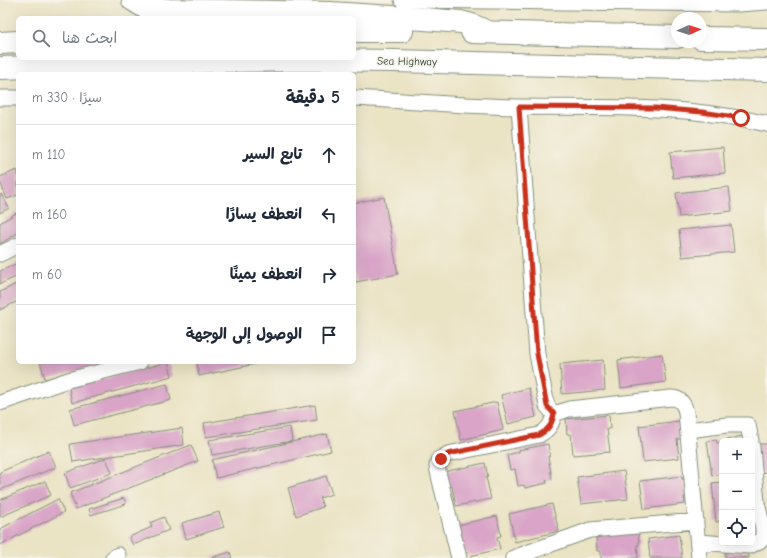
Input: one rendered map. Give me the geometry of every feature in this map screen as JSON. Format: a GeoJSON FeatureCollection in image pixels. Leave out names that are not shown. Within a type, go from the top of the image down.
{"type":"FeatureCollection","features":[{"type":"Feature","properties":{"kind":"highway"},"geometry":{"type":"LineString","coordinates":[[133,0],[146,8],[168,10],[330,13],[461,22],[487,32]]}},
{"type":"Feature","properties":{"kind":"highway"},"geometry":{"type":"LineString","coordinates":[[356,31],[487,32],[671,37]]}},
{"type":"Feature","properties":{"kind":"highway"},"geometry":{"type":"LineString","coordinates":[[707,38],[767,39]]}},
{"type":"Feature","properties":{"kind":"highway"},"geometry":{"type":"LineString","coordinates":[[0,43],[16,42]]}},
{"type":"Feature","properties":{"kind":"highway","name":"Sea Highway"},"geometry":{"type":"LineString","coordinates":[[0,68],[227,61],[394,61],[767,70]]}},
{"type":"Feature","properties":{"kind":"highway"},"geometry":{"type":"LineString","coordinates":[[37,72],[73,65]]}},
{"type":"Feature","properties":{"kind":"highway"},"geometry":{"type":"LineString","coordinates":[[0,79],[16,76]]}},
{"type":"Feature","properties":{"kind":"street"},"geometry":{"type":"LineString","coordinates":[[402,0],[738,4],[767,2]]}},
{"type":"Feature","properties":{"kind":"street"},"geometry":{"type":"LineString","coordinates":[[0,98],[16,98]]}},
{"type":"Feature","properties":{"kind":"street"},"geometry":{"type":"LineString","coordinates":[[356,98],[519,107],[655,108],[718,114],[767,124]]}},
{"type":"Feature","properties":{"kind":"street"},"geometry":{"type":"LineString","coordinates":[[519,107],[537,354],[547,406],[554,414]]}},
{"type":"Feature","properties":{"kind":"street"},"geometry":{"type":"LineString","coordinates":[[0,254],[16,246]]}},
{"type":"Feature","properties":{"kind":"street"},"geometry":{"type":"LineString","coordinates":[[0,403],[68,380],[132,364]]}},
{"type":"Feature","properties":{"kind":"street"},"geometry":{"type":"LineString","coordinates":[[554,414],[569,409],[677,398],[684,406],[686,412],[700,558]]}},
{"type":"Feature","properties":{"kind":"street"},"geometry":{"type":"LineString","coordinates":[[459,558],[437,466],[441,459],[448,454],[539,435],[547,431],[554,414]]}},
{"type":"Feature","properties":{"kind":"street"},"geometry":{"type":"LineString","coordinates":[[688,430],[727,425],[748,425],[751,438]]}},
{"type":"Feature","properties":{"kind":"street"},"geometry":{"type":"LineString","coordinates":[[699,542],[750,546],[763,539],[763,528],[757,503],[754,474]]}},
{"type":"Feature","properties":{"kind":"street"},"geometry":{"type":"LineString","coordinates":[[513,558],[590,530],[696,521]]}},
{"type":"Feature","properties":{"kind":"building"},"geometry":{"type":"Polygon","coordinates":[[[723,147],[725,173],[673,178],[670,152],[723,147]]]}},
{"type":"Feature","properties":{"kind":"building"},"geometry":{"type":"Polygon","coordinates":[[[16,170],[16,196],[7,199],[0,182],[0,177],[16,170]]]}},
{"type":"Feature","properties":{"kind":"building"},"geometry":{"type":"Polygon","coordinates":[[[729,187],[732,211],[679,217],[676,193],[729,187]]]}},
{"type":"Feature","properties":{"kind":"building"},"geometry":{"type":"Polygon","coordinates":[[[1,194],[9,208],[0,213],[0,195],[1,194]]]}},
{"type":"Feature","properties":{"kind":"building"},"geometry":{"type":"Polygon","coordinates":[[[384,197],[398,274],[356,282],[356,203],[384,197]]]}},
{"type":"Feature","properties":{"kind":"building"},"geometry":{"type":"Polygon","coordinates":[[[16,213],[16,234],[0,244],[0,223],[16,213]]]}},
{"type":"Feature","properties":{"kind":"building"},"geometry":{"type":"Polygon","coordinates":[[[731,225],[734,252],[682,257],[679,230],[731,225]]]}},
{"type":"Feature","properties":{"kind":"building"},"geometry":{"type":"Polygon","coordinates":[[[16,264],[16,277],[0,284],[0,271],[16,264]]]}},
{"type":"Feature","properties":{"kind":"building"},"geometry":{"type":"Polygon","coordinates":[[[16,284],[16,302],[0,310],[0,292],[16,284]]]}},
{"type":"Feature","properties":{"kind":"building"},"geometry":{"type":"Polygon","coordinates":[[[662,354],[666,382],[621,388],[618,360],[662,354]]]}},
{"type":"Feature","properties":{"kind":"building"},"geometry":{"type":"Polygon","coordinates":[[[603,360],[605,390],[562,394],[560,364],[603,360]]]}},
{"type":"Feature","properties":{"kind":"building"},"geometry":{"type":"Polygon","coordinates":[[[41,364],[104,364],[45,379],[41,364]]]}},
{"type":"Feature","properties":{"kind":"building"},"geometry":{"type":"Polygon","coordinates":[[[160,364],[169,364],[172,376],[72,403],[69,388],[160,364]]]}},
{"type":"Feature","properties":{"kind":"building"},"geometry":{"type":"Polygon","coordinates":[[[197,364],[255,364],[199,376],[197,364]]]}},
{"type":"Feature","properties":{"kind":"building"},"geometry":{"type":"Polygon","coordinates":[[[167,384],[171,400],[74,425],[70,409],[167,384]]]}},
{"type":"Feature","properties":{"kind":"building"},"geometry":{"type":"Polygon","coordinates":[[[529,388],[536,417],[508,424],[501,395],[529,388]]]}},
{"type":"Feature","properties":{"kind":"building"},"geometry":{"type":"Polygon","coordinates":[[[497,402],[503,430],[461,440],[455,411],[497,402]]]}},
{"type":"Feature","properties":{"kind":"building"},"geometry":{"type":"Polygon","coordinates":[[[315,405],[317,420],[206,437],[204,423],[315,405]]]}},
{"type":"Feature","properties":{"kind":"building"},"geometry":{"type":"Polygon","coordinates":[[[609,415],[610,429],[607,429],[610,452],[573,455],[571,434],[567,434],[566,419],[609,415]]]}},
{"type":"Feature","properties":{"kind":"building"},"geometry":{"type":"Polygon","coordinates":[[[679,421],[681,439],[677,439],[679,458],[643,462],[639,426],[679,421]]]}},
{"type":"Feature","properties":{"kind":"building"},"geometry":{"type":"Polygon","coordinates":[[[290,427],[292,441],[212,455],[209,440],[290,427]]]}},
{"type":"Feature","properties":{"kind":"building"},"geometry":{"type":"Polygon","coordinates":[[[182,428],[184,445],[73,462],[70,444],[182,428]]]}},
{"type":"Feature","properties":{"kind":"building"},"geometry":{"type":"Polygon","coordinates":[[[327,434],[331,451],[216,478],[212,460],[327,434]]]}},
{"type":"Feature","properties":{"kind":"building"},"geometry":{"type":"Polygon","coordinates":[[[743,436],[743,438],[732,438],[743,436]]]}},
{"type":"Feature","properties":{"kind":"building"},"geometry":{"type":"Polygon","coordinates":[[[716,440],[717,443],[719,443],[719,475],[712,476],[707,441],[716,440]]]}},
{"type":"Feature","properties":{"kind":"building"},"geometry":{"type":"Polygon","coordinates":[[[548,444],[550,456],[548,456],[552,479],[546,480],[547,483],[525,488],[524,485],[518,486],[515,469],[510,470],[507,455],[519,452],[519,450],[548,444]]]}},
{"type":"Feature","properties":{"kind":"building"},"geometry":{"type":"Polygon","coordinates":[[[756,444],[767,444],[767,472],[758,473],[756,444]]]}},
{"type":"Feature","properties":{"kind":"building"},"geometry":{"type":"Polygon","coordinates":[[[191,445],[198,461],[76,509],[70,493],[191,445]]]}},
{"type":"Feature","properties":{"kind":"building"},"geometry":{"type":"Polygon","coordinates":[[[49,451],[56,467],[0,490],[0,472],[49,451]]]}},
{"type":"Feature","properties":{"kind":"building"},"geometry":{"type":"Polygon","coordinates":[[[106,458],[112,473],[70,488],[65,473],[106,458]]]}},
{"type":"Feature","properties":{"kind":"building"},"geometry":{"type":"Polygon","coordinates":[[[485,463],[488,477],[486,477],[491,499],[456,506],[452,486],[447,487],[443,472],[485,463]]]}},
{"type":"Feature","properties":{"kind":"building"},"geometry":{"type":"Polygon","coordinates":[[[624,471],[628,499],[581,504],[577,477],[624,471]]]}},
{"type":"Feature","properties":{"kind":"building"},"geometry":{"type":"Polygon","coordinates":[[[326,476],[332,494],[320,498],[323,507],[296,516],[288,488],[326,476]]]}},
{"type":"Feature","properties":{"kind":"building"},"geometry":{"type":"Polygon","coordinates":[[[682,476],[682,479],[686,479],[688,497],[684,497],[685,504],[644,509],[640,481],[682,476]]]}},
{"type":"Feature","properties":{"kind":"building"},"geometry":{"type":"Polygon","coordinates":[[[45,481],[51,495],[0,517],[0,500],[45,481]]]}},
{"type":"Feature","properties":{"kind":"building"},"geometry":{"type":"Polygon","coordinates":[[[719,482],[719,522],[716,522],[712,483],[719,482]]]}},
{"type":"Feature","properties":{"kind":"building"},"geometry":{"type":"Polygon","coordinates":[[[124,498],[126,504],[91,515],[89,509],[124,498]]]}},
{"type":"Feature","properties":{"kind":"building"},"geometry":{"type":"Polygon","coordinates":[[[58,499],[64,512],[0,545],[0,529],[58,499]]]}},
{"type":"Feature","properties":{"kind":"building"},"geometry":{"type":"Polygon","coordinates":[[[552,504],[559,531],[515,542],[509,514],[552,504]]]}},
{"type":"Feature","properties":{"kind":"building"},"geometry":{"type":"Polygon","coordinates":[[[219,512],[224,527],[186,539],[182,523],[219,512]]]}},
{"type":"Feature","properties":{"kind":"building"},"geometry":{"type":"Polygon","coordinates":[[[497,516],[501,536],[497,537],[500,549],[470,556],[468,552],[465,553],[453,526],[497,516]]]}},
{"type":"Feature","properties":{"kind":"building"},"geometry":{"type":"Polygon","coordinates":[[[164,517],[169,530],[133,545],[129,537],[152,527],[150,523],[164,517]]]}},
{"type":"Feature","properties":{"kind":"building"},"geometry":{"type":"Polygon","coordinates":[[[638,531],[638,558],[601,558],[601,551],[597,551],[596,534],[638,531]]]}},
{"type":"Feature","properties":{"kind":"building"},"geometry":{"type":"Polygon","coordinates":[[[679,535],[682,558],[650,558],[648,539],[679,535]]]}},
{"type":"Feature","properties":{"kind":"building"},"geometry":{"type":"Polygon","coordinates":[[[748,551],[749,558],[725,558],[725,553],[748,551]]]}},
{"type":"Feature","properties":{"kind":"building"},"geometry":{"type":"Polygon","coordinates":[[[230,552],[232,558],[211,558],[230,552]]]}},
{"type":"Feature","properties":{"kind":"route"},"geometry":{"type":"LineString","coordinates":[[441,459],[448,454],[539,435],[547,431],[554,414],[547,406],[537,354],[519,107],[655,108],[702,112],[741,118]]}}]}
